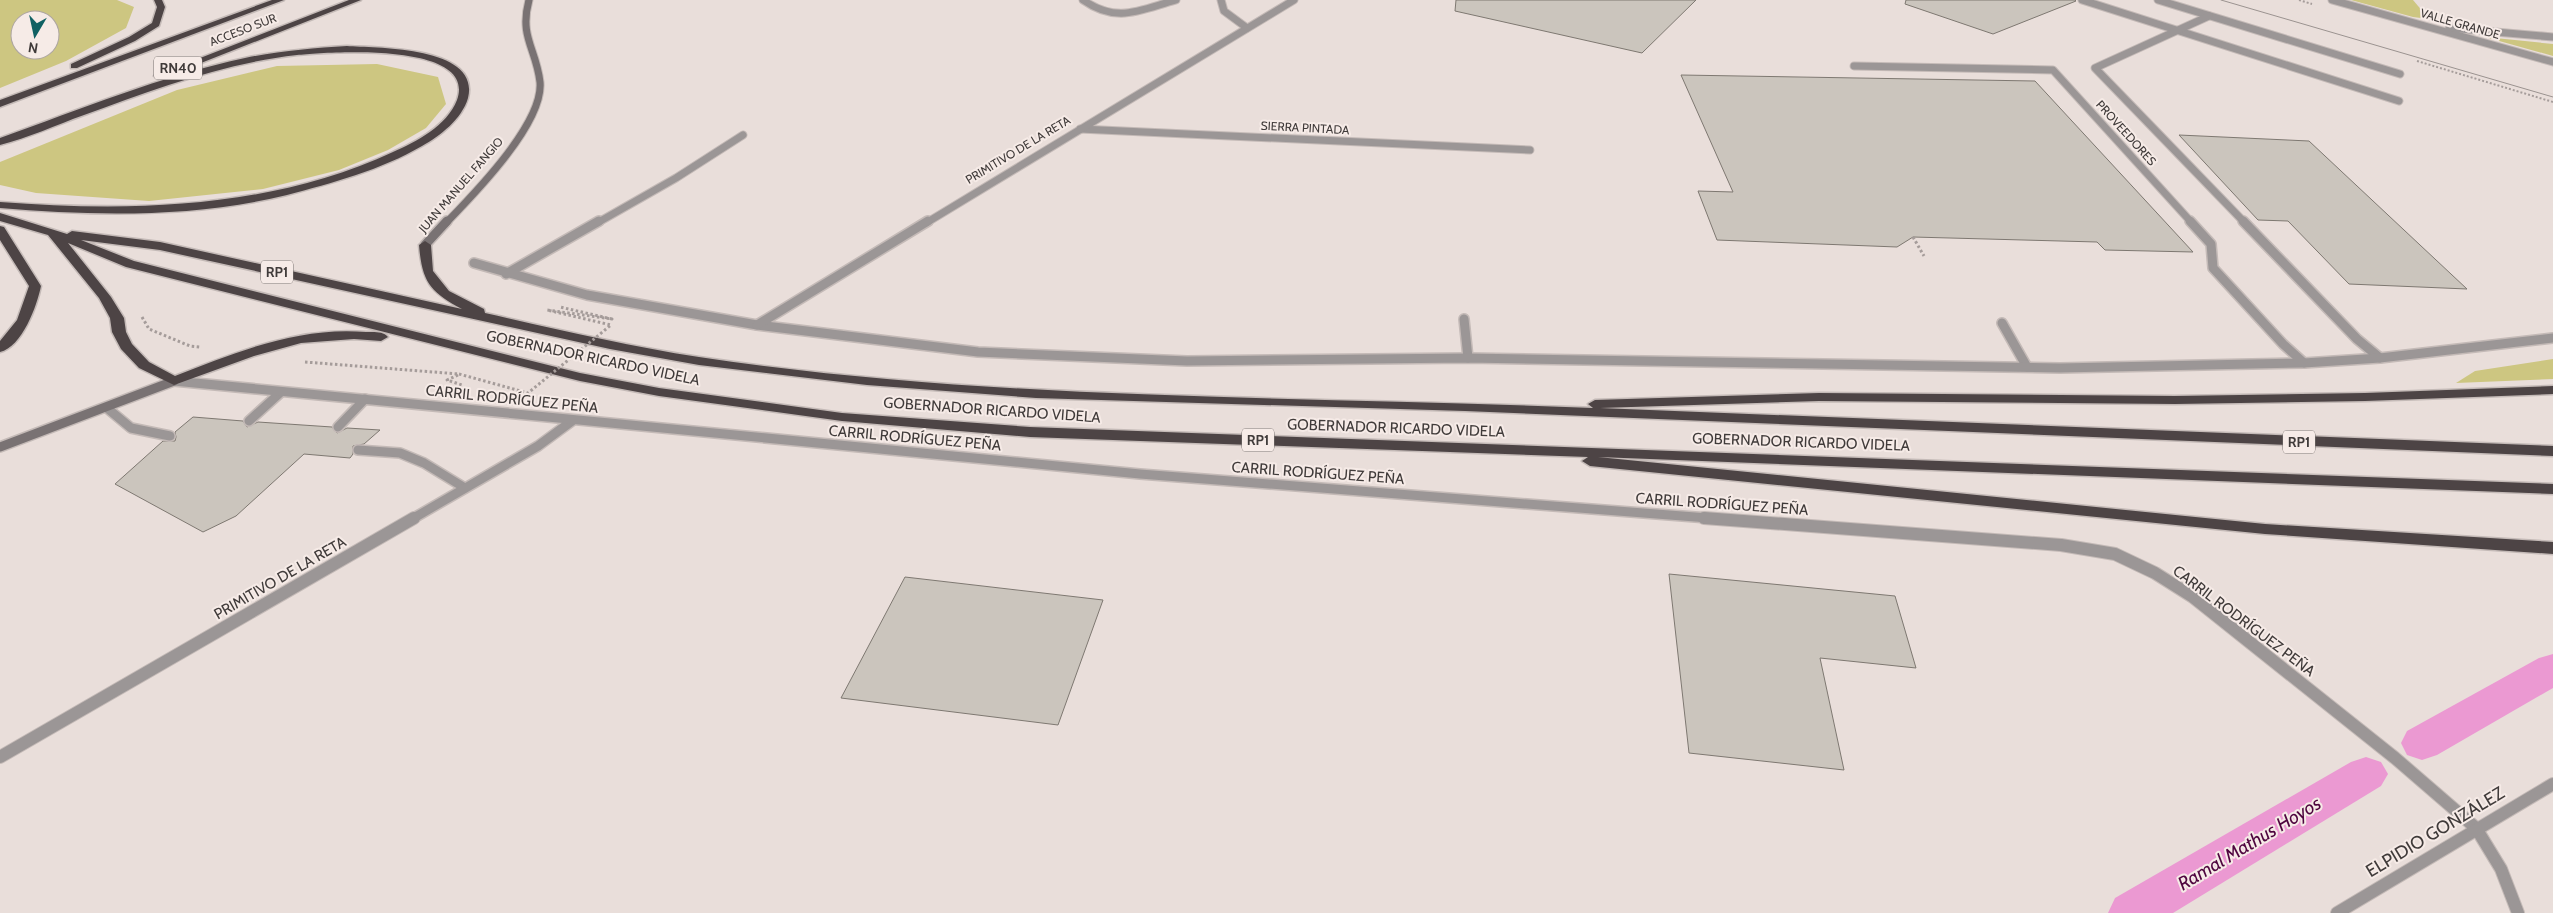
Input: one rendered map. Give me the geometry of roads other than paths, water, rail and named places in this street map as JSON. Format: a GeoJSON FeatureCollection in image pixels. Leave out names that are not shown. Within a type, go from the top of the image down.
{"type":"FeatureCollection","features":[{"type":"Feature","properties":{"kind":"highway"},"geometry":{"type":"LineString","coordinates":[[0,98],[132,39],[156,24],[161,7],[158,0]]}},
{"type":"Feature","properties":{"kind":"highway","name":"ACCESO SUR"},"geometry":{"type":"LineString","coordinates":[[0,104],[280,0]]}},
{"type":"Feature","properties":{"kind":"highway","name":"ACCESO SUR"},"geometry":{"type":"LineString","coordinates":[[0,141],[189,64],[357,0]]}},
{"type":"Feature","properties":{"kind":"highway"},"geometry":{"type":"LineString","coordinates":[[0,141],[176,80],[282,55],[340,49],[410,54],[440,62],[453,69],[461,78],[465,90],[461,104],[449,121],[425,140],[394,156],[348,175],[293,191],[196,208],[140,211],[82,212],[0,205]]}},
{"type":"Feature","properties":{"kind":"highway","name":"GOBERNADOR RICARDO VIDELA"},"geometry":{"type":"LineString","coordinates":[[0,217],[51,232],[130,264],[460,348],[659,392],[760,407],[937,426],[1030,432],[2064,469],[2553,489]]}},
{"type":"Feature","properties":{"kind":"highway"},"geometry":{"type":"LineString","coordinates":[[0,230],[35,286],[31,308],[13,337],[0,348]]}},
{"type":"Feature","properties":{"kind":"highway"},"geometry":{"type":"LineString","coordinates":[[51,232],[74,257],[105,298],[116,318],[119,332],[126,346],[144,365],[174,381],[257,348],[307,336],[363,334],[460,348]]}},
{"type":"Feature","properties":{"kind":"highway","name":"GOBERNADOR RICARDO VIDELA"},"geometry":{"type":"LineString","coordinates":[[51,232],[160,246],[500,322],[699,361],[867,381],[1036,394],[1465,408],[2553,451]]}},
{"type":"Feature","properties":{"kind":"highway"},"geometry":{"type":"LineString","coordinates":[[425,245],[427,271],[444,294],[500,322]]}},
{"type":"Feature","properties":{"kind":"highway"},"geometry":{"type":"LineString","coordinates":[[1465,408],[1819,397],[2176,400],[2553,390]]}},
{"type":"Feature","properties":{"kind":"highway"},"geometry":{"type":"LineString","coordinates":[[1467,448],[2265,529],[2553,548]]}},
{"type":"Feature","properties":{"kind":"main road","name":"JUAN MANUEL FANGIO"},"geometry":{"type":"LineString","coordinates":[[425,245],[495,169],[512,146],[531,114],[540,86],[523,26],[528,0]]}},
{"type":"Feature","properties":{"kind":"main road"},"geometry":{"type":"LineString","coordinates":[[0,447],[174,381]]}},
{"type":"Feature","properties":{"kind":"street"},"geometry":{"type":"LineString","coordinates":[[1083,0],[1102,12],[1114,14],[1129,13],[1176,0]]}},
{"type":"Feature","properties":{"kind":"street"},"geometry":{"type":"LineString","coordinates":[[1221,0],[1224,11],[1247,28]]}},
{"type":"Feature","properties":{"kind":"street","name":"PRIMITIVO DE LA RETA"},"geometry":{"type":"LineString","coordinates":[[757,324],[1294,0]]}},
{"type":"Feature","properties":{"kind":"street"},"geometry":{"type":"LineString","coordinates":[[2082,0],[2399,101]]}},
{"type":"Feature","properties":{"kind":"street"},"geometry":{"type":"LineString","coordinates":[[2158,0],[2400,74]]}},
{"type":"Feature","properties":{"kind":"street","name":"VALLE GRANDE"},"geometry":{"type":"LineString","coordinates":[[2332,0],[2553,62]]}},
{"type":"Feature","properties":{"kind":"street"},"geometry":{"type":"LineString","coordinates":[[2209,16],[2096,68],[2357,339],[2380,358]]}},
{"type":"Feature","properties":{"kind":"street"},"geometry":{"type":"LineString","coordinates":[[2426,26],[2553,37]]}},
{"type":"Feature","properties":{"kind":"street","name":"PROVEEDORES"},"geometry":{"type":"LineString","coordinates":[[1854,66],[2053,70],[2211,244],[2213,268],[2283,344],[2304,363]]}},
{"type":"Feature","properties":{"kind":"street","name":"SIERRA PINTADA"},"geometry":{"type":"LineString","coordinates":[[1080,129],[1530,150]]}},
{"type":"Feature","properties":{"kind":"street"},"geometry":{"type":"LineString","coordinates":[[506,274],[676,178],[743,135]]}},
{"type":"Feature","properties":{"kind":"street"},"geometry":{"type":"LineString","coordinates":[[474,263],[506,274],[587,295],[757,324],[978,352],[1187,361],[1468,358],[2027,367],[2304,363],[2380,358],[2553,338]]}},
{"type":"Feature","properties":{"kind":"street"},"geometry":{"type":"LineString","coordinates":[[1464,319],[1468,358]]}},
{"type":"Feature","properties":{"kind":"street"},"geometry":{"type":"LineString","coordinates":[[2002,323],[2027,367]]}},
{"type":"Feature","properties":{"kind":"street","name":"CARRIL RODRÍGUEZ PEÑA"},"geometry":{"type":"LineString","coordinates":[[174,381],[572,421],[1150,475],[2061,545],[2115,554],[2155,573],[2193,597],[2395,758],[2476,828],[2495,856],[2509,882],[2518,913]]}},
{"type":"Feature","properties":{"kind":"street"},"geometry":{"type":"LineString","coordinates":[[249,421],[281,392]]}},
{"type":"Feature","properties":{"kind":"street"},"geometry":{"type":"LineString","coordinates":[[338,427],[365,399]]}},
{"type":"Feature","properties":{"kind":"street"},"geometry":{"type":"LineString","coordinates":[[107,408],[131,428],[170,436]]}},
{"type":"Feature","properties":{"kind":"street","name":"PRIMITIVO DE LA RETA"},"geometry":{"type":"LineString","coordinates":[[0,757],[538,446],[572,421]]}},
{"type":"Feature","properties":{"kind":"street"},"geometry":{"type":"LineString","coordinates":[[358,450],[400,453],[424,463],[465,488]]}},
{"type":"Feature","properties":{"kind":"street","name":"ELPIDIO GONZÁLEZ"},"geometry":{"type":"LineString","coordinates":[[2337,913],[2476,828],[2553,784]]}},
{"type":"Feature","properties":{"kind":"waterway","name":"Ramal Mathus Hoyos"},"geometry":{"type":"LineString","coordinates":[[2422,743],[2553,669]]}},
{"type":"Feature","properties":{"kind":"waterway","name":"Ramal Mathus Hoyos"},"geometry":{"type":"LineString","coordinates":[[2132,913],[2366,774]]}},
{"type":"Feature","properties":{"kind":"tram line"},"geometry":{"type":"LineString","coordinates":[[2221,0],[2553,97]]}}]}
